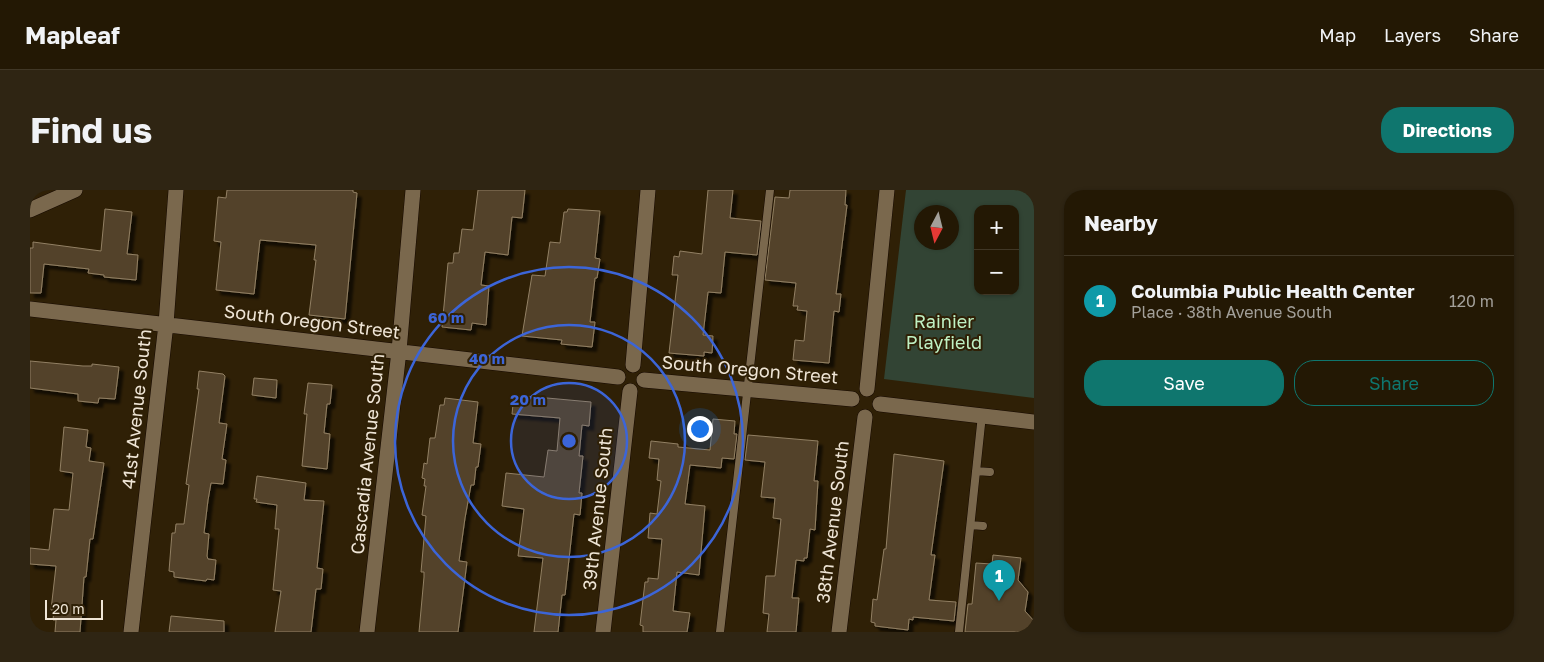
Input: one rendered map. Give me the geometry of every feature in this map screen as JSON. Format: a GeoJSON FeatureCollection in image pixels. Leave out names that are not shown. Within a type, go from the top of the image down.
{"type":"FeatureCollection","features":[{"type":"Feature","properties":{"kind":"street"},"geometry":{"type":"LineString","coordinates":[[30,210],[75,190]]}},
{"type":"Feature","properties":{"kind":"street","name":"41st Avenue South"},"geometry":{"type":"LineString","coordinates":[[131,632],[166,324],[176,190]]}},
{"type":"Feature","properties":{"kind":"street","name":"Cascadia Avenue South"},"geometry":{"type":"LineString","coordinates":[[367,632],[399,351],[413,190]]}},
{"type":"Feature","properties":{"kind":"street"},"geometry":{"type":"LineString","coordinates":[[633,366],[648,190]]}},
{"type":"Feature","properties":{"kind":"street"},"geometry":{"type":"LineString","coordinates":[[867,389],[887,190]]}},
{"type":"Feature","properties":{"kind":"street","name":"South Oregon Street"},"geometry":{"type":"LineString","coordinates":[[30,309],[618,377]]}},
{"type":"Feature","properties":{"kind":"street"},"geometry":{"type":"LineString","coordinates":[[633,366],[640,369],[644,380],[638,389],[630,391],[620,385],[618,377],[625,367],[633,366]]}},
{"type":"Feature","properties":{"kind":"street","name":"South Oregon Street"},"geometry":{"type":"LineString","coordinates":[[644,380],[852,399]]}},
{"type":"Feature","properties":{"kind":"street"},"geometry":{"type":"LineString","coordinates":[[867,389],[878,395],[880,404],[873,415],[864,417],[856,412],[852,399],[858,391],[867,389]]}},
{"type":"Feature","properties":{"kind":"street","name":"39th Avenue South"},"geometry":{"type":"LineString","coordinates":[[603,632],[630,391]]}},
{"type":"Feature","properties":{"kind":"street"},"geometry":{"type":"LineString","coordinates":[[880,404],[1034,422]]}},
{"type":"Feature","properties":{"kind":"street","name":"38th Avenue South"},"geometry":{"type":"LineString","coordinates":[[839,632],[864,417]]}},
{"type":"Feature","properties":{"kind":"lane"},"geometry":{"type":"LineString","coordinates":[[720,632],[770,190]]}},
{"type":"Feature","properties":{"kind":"lane"},"geometry":{"type":"LineString","coordinates":[[959,632],[982,415]]}},
{"type":"Feature","properties":{"kind":"lane"},"geometry":{"type":"LineString","coordinates":[[976,471],[990,472]]}},
{"type":"Feature","properties":{"kind":"lane"},"geometry":{"type":"LineString","coordinates":[[970,525],[983,526]]}},
{"type":"Feature","properties":{"kind":"green space","name":"Rainier Playfield"},"geometry":{"type":"Polygon","coordinates":[[[906,190],[1034,190],[1034,398],[884,379],[906,190]]]}},
{"type":"Feature","properties":{"kind":"building"},"geometry":{"type":"Polygon","coordinates":[[[227,190],[353,190],[353,192],[357,193],[345,319],[309,315],[316,245],[260,240],[254,294],[216,290],[221,242],[214,241],[218,197],[226,198],[227,190]]]}},
{"type":"Feature","properties":{"kind":"building"},"geometry":{"type":"Polygon","coordinates":[[[478,190],[525,190],[522,218],[512,217],[508,255],[485,252],[481,285],[489,286],[486,325],[472,323],[471,330],[442,327],[448,263],[453,263],[454,253],[459,253],[462,229],[473,230],[478,190]]]}},
{"type":"Feature","properties":{"kind":"building"},"geometry":{"type":"Polygon","coordinates":[[[708,190],[733,190],[730,218],[761,221],[757,255],[725,252],[721,293],[708,292],[703,335],[713,336],[712,353],[704,352],[704,356],[669,353],[678,275],[672,275],[674,256],[679,257],[680,251],[702,254],[708,190]]]}},
{"type":"Feature","properties":{"kind":"building"},"geometry":{"type":"Polygon","coordinates":[[[790,190],[846,190],[845,205],[847,205],[836,294],[841,294],[839,312],[834,311],[829,363],[793,360],[795,340],[804,341],[807,311],[797,310],[798,306],[793,306],[796,283],[765,280],[775,197],[789,198],[790,190]]]}},
{"type":"Feature","properties":{"kind":"building"},"geometry":{"type":"Polygon","coordinates":[[[105,209],[132,212],[127,254],[138,255],[136,280],[104,277],[104,275],[88,273],[89,269],[44,264],[41,293],[30,293],[30,248],[33,248],[33,242],[101,251],[105,209]]]}},
{"type":"Feature","properties":{"kind":"building"},"geometry":{"type":"Polygon","coordinates":[[[568,209],[600,211],[595,258],[600,259],[597,278],[595,278],[590,322],[595,322],[592,347],[561,344],[562,340],[522,336],[532,275],[545,276],[550,242],[560,243],[564,212],[567,212],[568,209]]]}},
{"type":"Feature","properties":{"kind":"building"},"geometry":{"type":"Polygon","coordinates":[[[30,361],[119,367],[115,399],[99,398],[98,403],[78,401],[78,394],[30,388],[30,361]]]}},
{"type":"Feature","properties":{"kind":"building"},"geometry":{"type":"Polygon","coordinates":[[[199,371],[223,374],[225,376],[219,423],[227,424],[222,459],[226,460],[223,484],[211,483],[208,500],[204,533],[209,534],[207,556],[208,559],[216,560],[214,580],[207,579],[206,581],[174,577],[174,572],[169,571],[172,533],[175,533],[176,524],[184,524],[189,485],[186,484],[199,389],[197,389],[199,371]]]}},
{"type":"Feature","properties":{"kind":"building"},"geometry":{"type":"Polygon","coordinates":[[[254,378],[277,380],[276,398],[252,395],[254,378]]]}},
{"type":"Feature","properties":{"kind":"building"},"geometry":{"type":"Polygon","coordinates":[[[308,383],[332,385],[330,404],[327,404],[324,433],[330,434],[327,469],[302,466],[307,414],[304,414],[308,383]]]}},
{"type":"Feature","properties":{"kind":"building"},"geometry":{"type":"Polygon","coordinates":[[[514,395],[591,402],[589,426],[582,425],[579,456],[583,456],[579,493],[582,493],[580,515],[574,514],[565,595],[562,595],[558,632],[534,632],[543,558],[518,556],[524,509],[502,506],[506,473],[544,477],[548,450],[557,451],[560,418],[512,414],[514,395]]]}},
{"type":"Feature","properties":{"kind":"building"},"geometry":{"type":"Polygon","coordinates":[[[445,398],[478,402],[473,443],[481,444],[474,485],[471,485],[459,561],[467,562],[458,632],[419,632],[424,577],[424,572],[421,572],[426,516],[422,515],[426,486],[424,486],[425,479],[422,478],[424,463],[427,464],[430,438],[435,438],[440,405],[444,405],[445,398]]]}},
{"type":"Feature","properties":{"kind":"building"},"geometry":{"type":"Polygon","coordinates":[[[713,419],[735,421],[734,434],[737,434],[734,459],[722,458],[721,468],[690,465],[685,504],[705,506],[699,575],[677,572],[673,611],[690,613],[687,632],[643,632],[643,626],[640,625],[645,582],[648,582],[648,578],[658,579],[662,539],[648,538],[650,513],[657,514],[661,481],[657,480],[659,459],[649,458],[651,441],[678,444],[678,447],[710,450],[713,419]]]}},
{"type":"Feature","properties":{"kind":"building"},"geometry":{"type":"Polygon","coordinates":[[[64,427],[88,430],[86,447],[91,448],[89,461],[104,463],[93,539],[90,539],[86,577],[84,577],[80,632],[55,632],[56,620],[53,620],[54,610],[51,610],[56,566],[30,564],[30,548],[49,550],[54,509],[69,510],[73,473],[60,471],[64,427]]]}},
{"type":"Feature","properties":{"kind":"building"},"geometry":{"type":"Polygon","coordinates":[[[748,435],[818,441],[814,481],[818,481],[815,530],[810,529],[807,558],[804,558],[804,561],[796,560],[792,598],[799,598],[796,632],[767,632],[769,614],[763,613],[766,576],[775,576],[781,519],[773,518],[775,498],[761,497],[765,462],[745,460],[748,435]]]}},
{"type":"Feature","properties":{"kind":"building"},"geometry":{"type":"Polygon","coordinates":[[[894,454],[944,461],[931,555],[935,555],[929,600],[956,602],[954,621],[913,617],[913,620],[909,619],[908,630],[875,626],[875,623],[871,622],[873,599],[877,600],[884,549],[886,549],[894,454]]]}},
{"type":"Feature","properties":{"kind":"building"},"geometry":{"type":"Polygon","coordinates":[[[257,476],[306,483],[304,500],[324,501],[317,568],[323,569],[321,589],[316,589],[311,632],[275,632],[281,591],[273,590],[279,529],[275,529],[277,505],[256,502],[257,499],[254,499],[257,476]]]}},
{"type":"Feature","properties":{"kind":"building"},"geometry":{"type":"Polygon","coordinates":[[[993,555],[1021,558],[1018,580],[1028,592],[1025,611],[1034,621],[1034,632],[965,632],[968,604],[972,604],[976,563],[992,564],[993,555]]]}},
{"type":"Feature","properties":{"kind":"building"},"geometry":{"type":"Polygon","coordinates":[[[171,616],[224,621],[224,632],[169,632],[171,616]]]}},
{"type":"Feature","properties":{"kind":"place","name":"Columbia Public Health Center"},"geometry":{"type":"Point","coordinates":[999,601]}}]}
